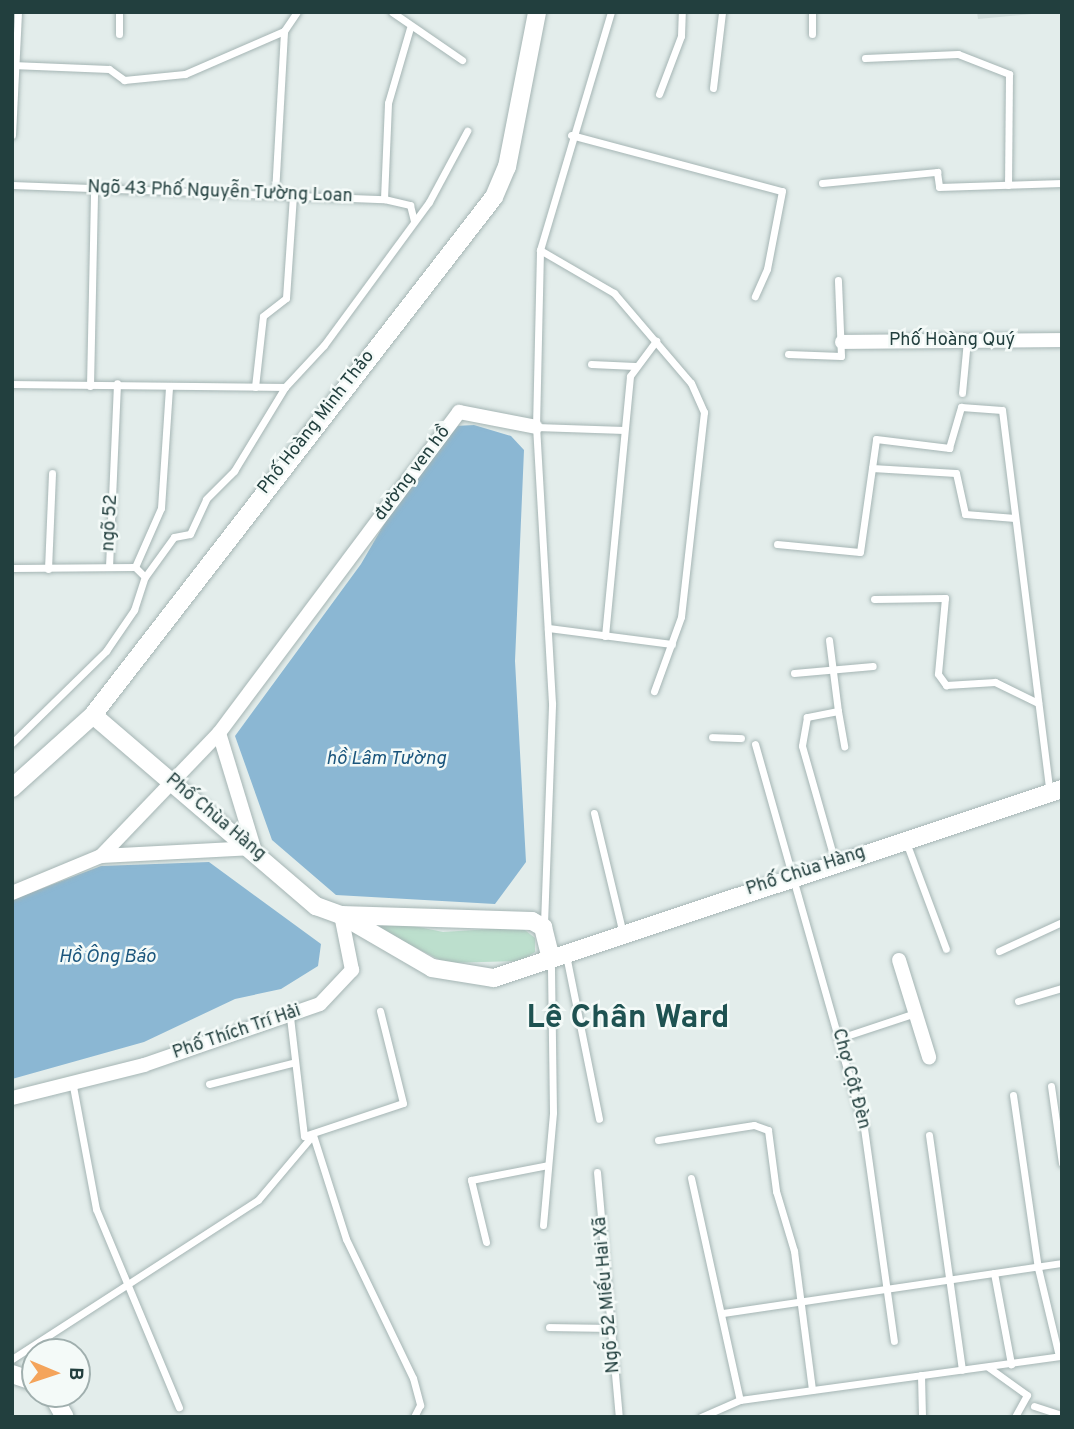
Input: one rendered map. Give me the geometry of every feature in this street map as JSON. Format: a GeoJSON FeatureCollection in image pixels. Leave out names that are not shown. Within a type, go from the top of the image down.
{"type":"FeatureCollection","features":[{"type":"Feature","properties":{"kind":"street","name":"Phố Hoàng Minh Thảo"},"geometry":{"type":"LineString","coordinates":[[12,788],[93,715],[494,197],[507,167],[537,12]]}},
{"type":"Feature","properties":{"kind":"street","name":"Phố Hoàng Quý"},"geometry":{"type":"LineString","coordinates":[[842,342],[1062,340]]}},
{"type":"Feature","properties":{"kind":"street","name":"đường ven hồ"},"geometry":{"type":"LineString","coordinates":[[219,733],[459,412],[536,427]]}},
{"type":"Feature","properties":{"kind":"street","name":"Phố Chùa Hàng"},"geometry":{"type":"LineString","coordinates":[[93,715],[254,849],[316,905],[341,915],[432,968],[478,977],[559,957],[791,875],[835,863],[1056,789]]}},
{"type":"Feature","properties":{"kind":"street"},"geometry":{"type":"LineString","coordinates":[[101,856],[219,733]]}},
{"type":"Feature","properties":{"kind":"street"},"geometry":{"type":"LineString","coordinates":[[12,893],[101,856],[254,849],[219,733]]}},
{"type":"Feature","properties":{"kind":"street","name":"Phố Chùa Hàng"},"geometry":{"type":"LineString","coordinates":[[341,915],[532,921],[543,927]]}},
{"type":"Feature","properties":{"kind":"street","name":"Phố Thích Trí Hải"},"geometry":{"type":"LineString","coordinates":[[12,1098],[73,1086],[290,1017],[320,1004],[352,970],[341,915]]}},
{"type":"Feature","properties":{"kind":"street"},"geometry":{"type":"LineString","coordinates":[[543,927],[559,957]]}},
{"type":"Feature","properties":{"kind":"street"},"geometry":{"type":"LineString","coordinates":[[899,960],[929,1057]]}},
{"type":"Feature","properties":{"kind":"lane"},"geometry":{"type":"LineString","coordinates":[[12,135],[18,12]]}},
{"type":"Feature","properties":{"kind":"lane"},"geometry":{"type":"LineString","coordinates":[[120,12],[120,34]]}},
{"type":"Feature","properties":{"kind":"lane"},"geometry":{"type":"LineString","coordinates":[[275,193],[284,31],[297,12]]}},
{"type":"Feature","properties":{"kind":"lane"},"geometry":{"type":"LineString","coordinates":[[391,12],[410,28],[462,60]]}},
{"type":"Feature","properties":{"kind":"lane"},"geometry":{"type":"LineString","coordinates":[[543,927],[552,703],[536,427],[540,250],[571,135],[611,12]]}},
{"type":"Feature","properties":{"kind":"lane"},"geometry":{"type":"LineString","coordinates":[[659,94],[681,36],[682,12]]}},
{"type":"Feature","properties":{"kind":"lane"},"geometry":{"type":"LineString","coordinates":[[713,88],[722,12]]}},
{"type":"Feature","properties":{"kind":"lane"},"geometry":{"type":"LineString","coordinates":[[812,12],[812,34]]}},
{"type":"Feature","properties":{"kind":"lane"},"geometry":{"type":"LineString","coordinates":[[384,199],[388,103],[410,28]]}},
{"type":"Feature","properties":{"kind":"lane"},"geometry":{"type":"LineString","coordinates":[[14,65],[109,69],[124,80],[185,74],[284,31]]}},
{"type":"Feature","properties":{"kind":"lane"},"geometry":{"type":"LineString","coordinates":[[865,58],[958,54],[1009,74],[1008,186]]}},
{"type":"Feature","properties":{"kind":"lane"},"geometry":{"type":"LineString","coordinates":[[12,743],[106,651],[134,610],[145,577],[174,537],[190,534],[206,499],[234,471],[285,387],[324,345],[414,221],[467,131]]}},
{"type":"Feature","properties":{"kind":"lane"},"geometry":{"type":"LineString","coordinates":[[571,135],[782,191],[767,269],[755,296]]}},
{"type":"Feature","properties":{"kind":"lane"},"geometry":{"type":"LineString","coordinates":[[822,183],[937,172],[939,187],[1062,183]]}},
{"type":"Feature","properties":{"kind":"lane","name":"Ngõ 43 Phố Nguyễn Tường Loan"},"geometry":{"type":"LineString","coordinates":[[12,185],[384,199],[410,205],[414,221]]}},
{"type":"Feature","properties":{"kind":"lane"},"geometry":{"type":"LineString","coordinates":[[90,386],[94,188]]}},
{"type":"Feature","properties":{"kind":"lane"},"geometry":{"type":"LineString","coordinates":[[255,387],[263,316],[286,298],[293,194]]}},
{"type":"Feature","properties":{"kind":"lane"},"geometry":{"type":"LineString","coordinates":[[540,250],[614,293],[691,383],[704,412],[681,617],[654,691]]}},
{"type":"Feature","properties":{"kind":"lane"},"geometry":{"type":"LineString","coordinates":[[788,354],[841,356],[838,280]]}},
{"type":"Feature","properties":{"kind":"lane"},"geometry":{"type":"LineString","coordinates":[[962,393],[967,339]]}},
{"type":"Feature","properties":{"kind":"lane"},"geometry":{"type":"LineString","coordinates":[[605,636],[624,430],[635,366],[656,341]]}},
{"type":"Feature","properties":{"kind":"lane"},"geometry":{"type":"LineString","coordinates":[[591,363],[635,366]]}},
{"type":"Feature","properties":{"kind":"lane"},"geometry":{"type":"LineString","coordinates":[[12,384],[90,386],[117,383],[285,387]]}},
{"type":"Feature","properties":{"kind":"lane","name":"ngõ 52"},"geometry":{"type":"LineString","coordinates":[[12,568],[108,567],[117,383]]}},
{"type":"Feature","properties":{"kind":"lane"},"geometry":{"type":"LineString","coordinates":[[135,567],[161,508],[169,386]]}},
{"type":"Feature","properties":{"kind":"lane"},"geometry":{"type":"LineString","coordinates":[[777,544],[860,552],[876,439],[949,447],[961,407],[1002,410],[1038,703],[1056,789]]}},
{"type":"Feature","properties":{"kind":"lane"},"geometry":{"type":"LineString","coordinates":[[536,427],[624,430]]}},
{"type":"Feature","properties":{"kind":"lane"},"geometry":{"type":"LineString","coordinates":[[872,468],[956,474],[965,514],[1015,519]]}},
{"type":"Feature","properties":{"kind":"lane"},"geometry":{"type":"LineString","coordinates":[[48,569],[52,473]]}},
{"type":"Feature","properties":{"kind":"lane"},"geometry":{"type":"LineString","coordinates":[[108,567],[135,567],[145,577]]}},
{"type":"Feature","properties":{"kind":"lane"},"geometry":{"type":"LineString","coordinates":[[874,599],[945,598],[938,674],[946,685],[995,682],[1038,703]]}},
{"type":"Feature","properties":{"kind":"lane"},"geometry":{"type":"LineString","coordinates":[[548,628],[672,644]]}},
{"type":"Feature","properties":{"kind":"lane"},"geometry":{"type":"LineString","coordinates":[[829,640],[831,670],[844,746]]}},
{"type":"Feature","properties":{"kind":"lane"},"geometry":{"type":"LineString","coordinates":[[794,673],[873,666]]}},
{"type":"Feature","properties":{"kind":"lane"},"geometry":{"type":"LineString","coordinates":[[835,863],[802,746],[807,717],[838,711]]}},
{"type":"Feature","properties":{"kind":"lane"},"geometry":{"type":"LineString","coordinates":[[712,737],[741,738]]}},
{"type":"Feature","properties":{"kind":"lane","name":"Chợ Cột Đèn"},"geometry":{"type":"LineString","coordinates":[[755,744],[864,1128],[883,1288],[894,1341]]}},
{"type":"Feature","properties":{"kind":"lane"},"geometry":{"type":"LineString","coordinates":[[594,813],[624,935]]}},
{"type":"Feature","properties":{"kind":"lane"},"geometry":{"type":"LineString","coordinates":[[905,839],[946,949]]}},
{"type":"Feature","properties":{"kind":"lane"},"geometry":{"type":"LineString","coordinates":[[999,951],[1062,922]]}},
{"type":"Feature","properties":{"kind":"lane"},"geometry":{"type":"LineString","coordinates":[[559,957],[599,1119]]}},
{"type":"Feature","properties":{"kind":"lane"},"geometry":{"type":"LineString","coordinates":[[543,1225],[559,957]]}},
{"type":"Feature","properties":{"kind":"lane"},"geometry":{"type":"LineString","coordinates":[[1018,1001],[1062,988]]}},
{"type":"Feature","properties":{"kind":"lane"},"geometry":{"type":"LineString","coordinates":[[290,1017],[292,1063],[304,1136],[403,1103],[380,1011]]}},
{"type":"Feature","properties":{"kind":"lane"},"geometry":{"type":"LineString","coordinates":[[840,1038],[915,1013]]}},
{"type":"Feature","properties":{"kind":"lane"},"geometry":{"type":"LineString","coordinates":[[209,1084],[292,1063]]}},
{"type":"Feature","properties":{"kind":"lane"},"geometry":{"type":"LineString","coordinates":[[73,1086],[96,1209],[125,1285],[178,1407]]}},
{"type":"Feature","properties":{"kind":"lane"},"geometry":{"type":"LineString","coordinates":[[1051,1086],[1062,1163]]}},
{"type":"Feature","properties":{"kind":"lane"},"geometry":{"type":"LineString","coordinates":[[701,1417],[740,1400],[1060,1356],[1038,1268],[1013,1096]]}},
{"type":"Feature","properties":{"kind":"lane"},"geometry":{"type":"LineString","coordinates":[[659,1140],[762,1125],[768,1129],[801,1298],[812,1390]]}},
{"type":"Feature","properties":{"kind":"lane"},"geometry":{"type":"LineString","coordinates":[[12,1359],[258,1200],[313,1135]]}},
{"type":"Feature","properties":{"kind":"lane"},"geometry":{"type":"LineString","coordinates":[[313,1135],[346,1239],[413,1378],[420,1405],[414,1417]]}},
{"type":"Feature","properties":{"kind":"lane"},"geometry":{"type":"LineString","coordinates":[[929,1135],[946,1279],[962,1370]]}},
{"type":"Feature","properties":{"kind":"lane"},"geometry":{"type":"LineString","coordinates":[[486,1242],[471,1180],[548,1166]]}},
{"type":"Feature","properties":{"kind":"lane","name":"Ngõ 52 Miếu Hai Xã"},"geometry":{"type":"LineString","coordinates":[[597,1172],[619,1417]]}},
{"type":"Feature","properties":{"kind":"lane"},"geometry":{"type":"LineString","coordinates":[[691,1178],[723,1313],[740,1400]]}},
{"type":"Feature","properties":{"kind":"lane"},"geometry":{"type":"LineString","coordinates":[[723,1313],[801,1298],[1062,1263]]}},
{"type":"Feature","properties":{"kind":"lane"},"geometry":{"type":"LineString","coordinates":[[994,1273],[1012,1364]]}},
{"type":"Feature","properties":{"kind":"lane"},"geometry":{"type":"LineString","coordinates":[[548,1327],[609,1328]]}},
{"type":"Feature","properties":{"kind":"lane"},"geometry":{"type":"LineString","coordinates":[[988,1367],[1027,1395],[1014,1417]]}},
{"type":"Feature","properties":{"kind":"lane"},"geometry":{"type":"LineString","coordinates":[[921,1375],[922,1417]]}},
{"type":"Feature","properties":{"kind":"lane"},"geometry":{"type":"LineString","coordinates":[[1034,1405],[1062,1415]]}},
{"type":"Feature","properties":{"kind":"shaded area"},"geometry":{"type":"Polygon","coordinates":[[[977,12],[1052,12],[978,19],[977,12]]]}},
{"type":"Feature","properties":{"kind":"green space"},"geometry":{"type":"Polygon","coordinates":[[[385,920],[443,932],[521,927],[535,938],[535,952],[521,961],[446,963],[379,929],[385,920]]]}},
{"type":"Feature","properties":{"kind":"water","name":"hồ Lâm Tường"},"geometry":{"type":"Polygon","coordinates":[[[474,425],[511,436],[524,450],[515,661],[526,862],[495,904],[336,895],[272,840],[235,736],[361,564],[404,490],[455,426],[474,425]]]}},
{"type":"Feature","properties":{"kind":"water","name":"Hồ Ông Báo"},"geometry":{"type":"Polygon","coordinates":[[[209,862],[321,944],[318,966],[281,989],[235,999],[144,1042],[12,1079],[12,900],[101,866],[209,862]]]}},
{"type":"Feature","properties":{"kind":"district","name":"Lê Chân Ward"},"geometry":{"type":"Point","coordinates":[628,1019]}}]}
